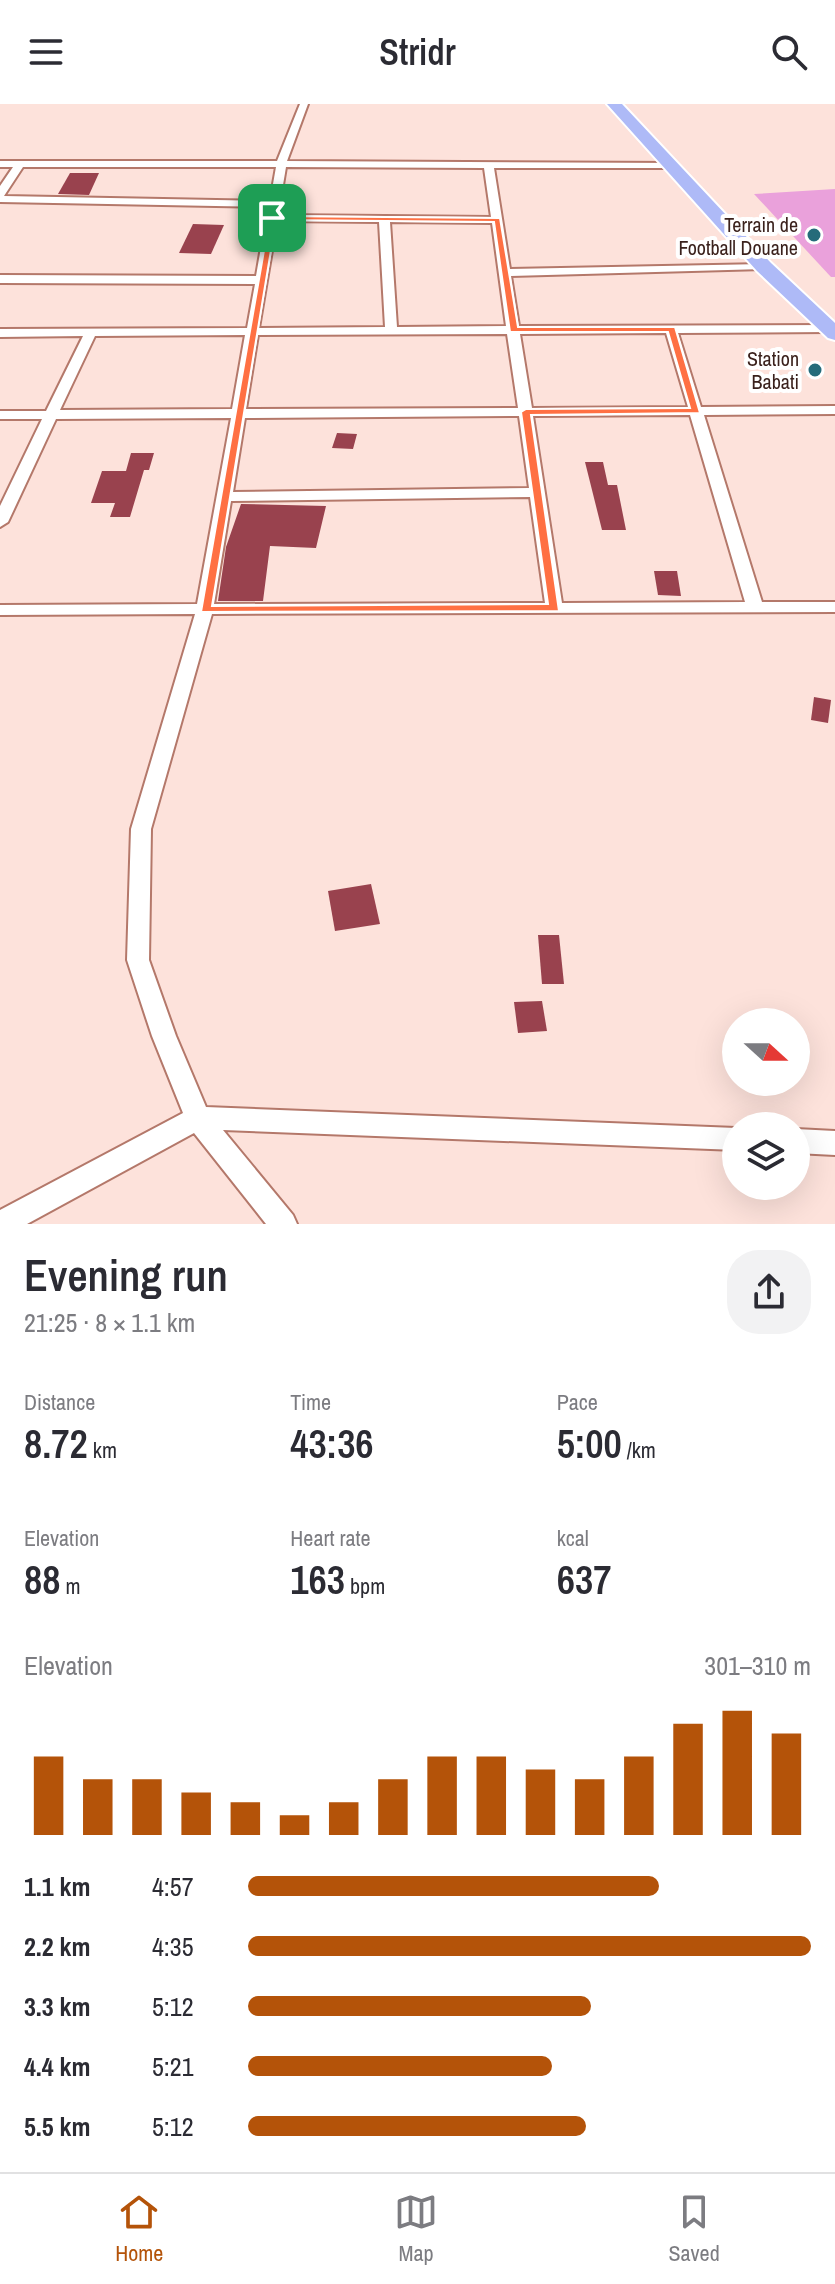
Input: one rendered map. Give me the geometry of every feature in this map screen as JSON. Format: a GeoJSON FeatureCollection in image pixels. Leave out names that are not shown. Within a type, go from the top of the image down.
{"type":"FeatureCollection","features":[{"type":"Feature","properties":{"kind":"highway"},"geometry":{"type":"LineString","coordinates":[[614,104],[764,267],[832,331]]}},
{"type":"Feature","properties":{"kind":"street"},"geometry":{"type":"LineString","coordinates":[[283,1224],[198,1118],[164,1036],[138,960],[141,829],[205,609],[281,165],[304,104]]}},
{"type":"Feature","properties":{"kind":"street"},"geometry":{"type":"LineString","coordinates":[[0,164],[672,165]]}},
{"type":"Feature","properties":{"kind":"street"},"geometry":{"type":"LineString","coordinates":[[20,164],[0,197],[384,219],[497,220]]}},
{"type":"Feature","properties":{"kind":"street"},"geometry":{"type":"LineString","coordinates":[[489,165],[554,608]]}},
{"type":"Feature","properties":{"kind":"street"},"geometry":{"type":"LineString","coordinates":[[384,219],[391,330]]}},
{"type":"Feature","properties":{"kind":"street"},"geometry":{"type":"LineString","coordinates":[[505,273],[764,267]]}},
{"type":"Feature","properties":{"kind":"street"},"geometry":{"type":"LineString","coordinates":[[0,279],[262,280]]}},
{"type":"Feature","properties":{"kind":"street"},"geometry":{"type":"LineString","coordinates":[[671,329],[755,607]]}},
{"type":"Feature","properties":{"kind":"street"},"geometry":{"type":"LineString","coordinates":[[0,333],[832,331]]}},
{"type":"Feature","properties":{"kind":"street"},"geometry":{"type":"LineString","coordinates":[[0,522],[8,490],[51,415],[91,332]]}},
{"type":"Feature","properties":{"kind":"street"},"geometry":{"type":"LineString","coordinates":[[0,415],[835,410]]}},
{"type":"Feature","properties":{"kind":"street"},"geometry":{"type":"LineString","coordinates":[[225,497],[537,492]]}},
{"type":"Feature","properties":{"kind":"street"},"geometry":{"type":"LineString","coordinates":[[0,610],[835,607]]}},
{"type":"Feature","properties":{"kind":"street"},"geometry":{"type":"LineString","coordinates":[[1,1224],[198,1118],[722,1138]]}},
{"type":"Feature","properties":{"kind":"street"},"geometry":{"type":"LineString","coordinates":[[810,1142],[835,1143]]}},
{"type":"Feature","properties":{"kind":"shaded area","name":"Terrain de Football Douane"},"geometry":{"type":"Polygon","coordinates":[[[835,189],[835,277],[831,277],[754,194],[835,189]]]}},
{"type":"Feature","properties":{"kind":"building"},"geometry":{"type":"Polygon","coordinates":[[[70,173],[99,173],[89,195],[58,194],[70,173]]]}},
{"type":"Feature","properties":{"kind":"building"},"geometry":{"type":"Polygon","coordinates":[[[193,224],[224,225],[211,254],[179,253],[193,224]]]}},
{"type":"Feature","properties":{"kind":"building"},"geometry":{"type":"Polygon","coordinates":[[[337,433],[357,434],[353,449],[332,448],[337,433]]]}},
{"type":"Feature","properties":{"kind":"building"},"geometry":{"type":"Polygon","coordinates":[[[131,453],[154,453],[149,470],[144,470],[130,517],[110,517],[115,503],[91,503],[102,471],[126,471],[131,453]]]}},
{"type":"Feature","properties":{"kind":"building"},"geometry":{"type":"Polygon","coordinates":[[[585,462],[603,462],[608,485],[617,485],[626,530],[602,530],[585,462]]]}},
{"type":"Feature","properties":{"kind":"building"},"geometry":{"type":"Polygon","coordinates":[[[241,504],[326,506],[316,548],[270,546],[263,601],[218,601],[226,547],[241,504]]]}},
{"type":"Feature","properties":{"kind":"building"},"geometry":{"type":"Polygon","coordinates":[[[654,571],[677,571],[681,596],[658,595],[654,571]]]}},
{"type":"Feature","properties":{"kind":"building"},"geometry":{"type":"Polygon","coordinates":[[[814,697],[831,700],[828,723],[811,720],[814,697]]]}},
{"type":"Feature","properties":{"kind":"building"},"geometry":{"type":"Polygon","coordinates":[[[371,884],[380,924],[335,931],[328,891],[371,884]]]}},
{"type":"Feature","properties":{"kind":"building"},"geometry":{"type":"Polygon","coordinates":[[[538,935],[559,935],[564,984],[542,984],[538,935]]]}},
{"type":"Feature","properties":{"kind":"building"},"geometry":{"type":"Polygon","coordinates":[[[542,1001],[547,1031],[518,1033],[514,1002],[542,1001]]]}},
{"type":"Feature","properties":{"kind":"place","name":"Terrain de Football Douane"},"geometry":{"type":"Point","coordinates":[814,235]}},
{"type":"Feature","properties":{"kind":"place","name":"Station Babati"},"geometry":{"type":"Point","coordinates":[815,370]}},
{"type":"Feature","properties":{"kind":"route"},"geometry":{"type":"LineString","coordinates":[[272,218],[497,220],[513,330],[671,329],[696,411],[526,412],[554,608],[205,609],[272,218]]}}]}
